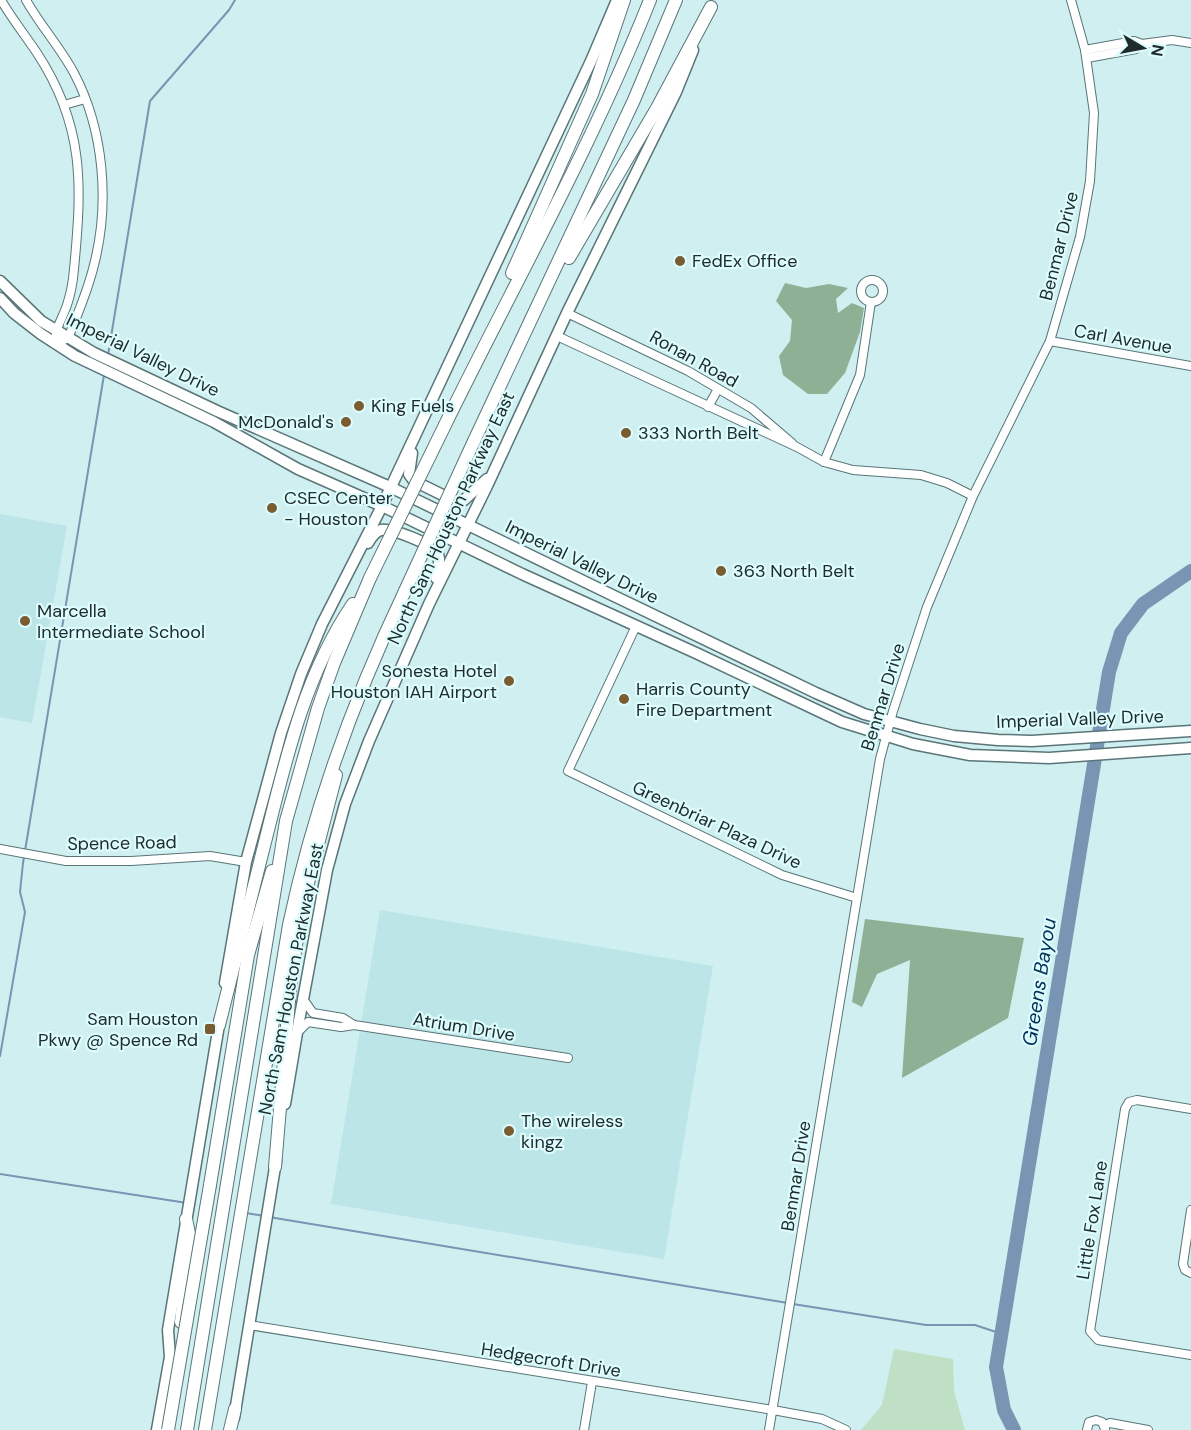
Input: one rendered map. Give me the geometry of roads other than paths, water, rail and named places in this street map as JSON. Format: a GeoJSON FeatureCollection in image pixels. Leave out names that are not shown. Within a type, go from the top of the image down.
{"type":"FeatureCollection","features":[{"type":"Feature","properties":{"kind":"highway"},"geometry":{"type":"LineString","coordinates":[[475,364],[483,337],[592,94],[624,0]]}},
{"type":"Feature","properties":{"kind":"highway","name":"North Sam Houston Parkway East"},"geometry":{"type":"LineString","coordinates":[[187,1430],[286,821],[318,708],[334,663],[370,578],[570,177],[641,24],[649,0]]}},
{"type":"Feature","properties":{"kind":"highway","name":"North Sam Houston Parkway East"},"geometry":{"type":"LineString","coordinates":[[205,1430],[289,925],[300,872],[335,755],[355,701],[634,100],[676,0]]}},
{"type":"Feature","properties":{"kind":"highway"},"geometry":{"type":"LineString","coordinates":[[534,316],[657,108],[712,4]]}},
{"type":"Feature","properties":{"kind":"highway"},"geometry":{"type":"LineString","coordinates":[[219,1025],[287,754],[309,688],[340,622],[370,578]]}},
{"type":"Feature","properties":{"kind":"highway"},"geometry":{"type":"LineString","coordinates":[[275,1167],[291,978],[302,906],[355,701]]}},
{"type":"Feature","properties":{"kind":"highway"},"geometry":{"type":"LineString","coordinates":[[169,1430],[248,955],[286,821]]}},
{"type":"Feature","properties":{"kind":"highway"},"geometry":{"type":"LineString","coordinates":[[169,1430],[190,1238],[186,1219]]}},
{"type":"Feature","properties":{"kind":"highway"},"geometry":{"type":"LineString","coordinates":[[231,1430],[236,1409]]}},
{"type":"Feature","properties":{"kind":"main road"},"geometry":{"type":"LineString","coordinates":[[157,1430],[170,1357],[168,1330],[236,912],[246,862],[275,751],[296,688],[322,624],[382,506],[591,61],[617,0]]}},
{"type":"Feature","properties":{"kind":"main road","name":"North Sam Houston Parkway East"},"geometry":{"type":"LineString","coordinates":[[236,1409],[303,999],[327,870],[345,804],[400,666],[567,313],[676,92],[712,4]]}},
{"type":"Feature","properties":{"kind":"main road","name":"Imperial Valley Drive"},"geometry":{"type":"LineString","coordinates":[[0,281],[28,310],[119,377],[214,422],[298,469],[382,506],[815,711],[885,737],[942,751],[1005,757],[1065,757],[1191,748]]}},
{"type":"Feature","properties":{"kind":"main road","name":"Imperial Valley Drive"},"geometry":{"type":"LineString","coordinates":[[0,297],[14,313],[55,344],[91,358],[121,365],[217,411],[258,427],[390,487],[612,596],[864,714],[954,736],[1005,740],[1065,739],[1191,730]]}},
{"type":"Feature","properties":{"kind":"main road"},"geometry":{"type":"LineString","coordinates":[[420,424],[409,465],[409,474],[414,481],[457,502],[464,500],[492,474]]}},
{"type":"Feature","properties":{"kind":"main road"},"geometry":{"type":"LineString","coordinates":[[249,442],[258,427]]}},
{"type":"Feature","properties":{"kind":"main road"},"geometry":{"type":"LineString","coordinates":[[357,554],[375,532],[383,530],[403,534],[436,550],[440,558],[439,567],[429,604]]}},
{"type":"Feature","properties":{"kind":"main road"},"geometry":{"type":"LineString","coordinates":[[604,611],[612,596]]}},
{"type":"Feature","properties":{"kind":"main road"},"geometry":{"type":"LineString","coordinates":[[1005,740],[1005,757]]}},
{"type":"Feature","properties":{"kind":"street"},"geometry":{"type":"LineString","coordinates":[[1,0],[13,21],[37,53],[64,105],[77,154],[80,198],[70,294],[55,331],[55,344],[68,338],[83,303],[94,265],[102,215],[102,183],[98,148],[85,99],[75,74],[26,0]]}},
{"type":"Feature","properties":{"kind":"street","name":"Benmar Drive"},"geometry":{"type":"LineString","coordinates":[[769,1430],[885,737],[927,607],[973,496],[1050,341],[1080,237],[1090,181],[1094,113],[1086,54],[1071,0]]}},
{"type":"Feature","properties":{"kind":"street"},"geometry":{"type":"LineString","coordinates":[[1086,54],[1136,49],[1142,44],[1172,40],[1191,43]]}},
{"type":"Feature","properties":{"kind":"street"},"geometry":{"type":"LineString","coordinates":[[64,105],[85,99]]}},
{"type":"Feature","properties":{"kind":"street"},"geometry":{"type":"LineString","coordinates":[[824,462],[860,375],[871,302]]}},
{"type":"Feature","properties":{"kind":"street","name":"Ronan Road"},"geometry":{"type":"LineString","coordinates":[[567,313],[688,371],[751,408],[797,447]]}},
{"type":"Feature","properties":{"kind":"street","name":"Ronan Road"},"geometry":{"type":"LineString","coordinates":[[557,336],[797,447],[824,462],[867,472],[921,475],[947,483],[973,496]]}},
{"type":"Feature","properties":{"kind":"street","name":"Carl Avenue"},"geometry":{"type":"LineString","coordinates":[[1050,341],[1191,366]]}},
{"type":"Feature","properties":{"kind":"street"},"geometry":{"type":"LineString","coordinates":[[708,407],[718,389]]}},
{"type":"Feature","properties":{"kind":"street","name":"Greenbriar Plaza Drive"},"geometry":{"type":"LineString","coordinates":[[636,626],[568,771],[782,875],[857,898]]}},
{"type":"Feature","properties":{"kind":"street","name":"Spence Road"},"geometry":{"type":"LineString","coordinates":[[0,849],[66,861],[100,862],[210,856],[246,862]]}},
{"type":"Feature","properties":{"kind":"street","name":"Atrium Drive"},"geometry":{"type":"LineString","coordinates":[[303,999],[313,1013],[344,1018],[354,1025]]}},
{"type":"Feature","properties":{"kind":"street","name":"Atrium Drive"},"geometry":{"type":"LineString","coordinates":[[297,1033],[308,1022],[341,1027],[354,1025],[568,1058]]}},
{"type":"Feature","properties":{"kind":"street","name":"Little Fox Lane"},"geometry":{"type":"LineString","coordinates":[[1191,1109],[1137,1100],[1129,1102],[1125,1108],[1090,1320],[1090,1331],[1098,1340],[1191,1356]]}},
{"type":"Feature","properties":{"kind":"street"},"geometry":{"type":"LineString","coordinates":[[1191,1210],[1183,1264],[1185,1270],[1191,1273]]}},
{"type":"Feature","properties":{"kind":"street","name":"Hedgecroft Drive"},"geometry":{"type":"LineString","coordinates":[[249,1325],[773,1410],[822,1419],[846,1430]]}},
{"type":"Feature","properties":{"kind":"street"},"geometry":{"type":"LineString","coordinates":[[584,1430],[592,1382]]}},
{"type":"Feature","properties":{"kind":"street"},"geometry":{"type":"LineString","coordinates":[[1087,1430],[1087,1425],[1092,1420],[1099,1420],[1104,1428],[1110,1423],[1148,1430]]}},
{"type":"Feature","properties":{"kind":"waterway"},"geometry":{"type":"LineString","coordinates":[[108,355],[150,101],[229,10],[235,0]]}},
{"type":"Feature","properties":{"kind":"waterway"},"geometry":{"type":"LineString","coordinates":[[0,1056],[25,912],[20,892],[23,863],[104,375]]}},
{"type":"Feature","properties":{"kind":"waterway","name":"Greens Bayou"},"geometry":{"type":"LineString","coordinates":[[1014,1430],[1004,1410],[996,1367],[1109,672],[1121,633],[1143,604],[1191,571]]}},
{"type":"Feature","properties":{"kind":"waterway"},"geometry":{"type":"LineString","coordinates":[[0,1174],[187,1203]]}},
{"type":"Feature","properties":{"kind":"waterway"},"geometry":{"type":"LineString","coordinates":[[246,1213],[264,1216]]}},
{"type":"Feature","properties":{"kind":"waterway"},"geometry":{"type":"LineString","coordinates":[[269,1217],[788,1303]]}},
{"type":"Feature","properties":{"kind":"waterway"},"geometry":{"type":"LineString","coordinates":[[793,1304],[926,1325],[975,1325],[1002,1334]]}},
{"type":"Feature","properties":{"kind":"place","name":"FedEx Office"},"geometry":{"type":"Point","coordinates":[680,261]}},
{"type":"Feature","properties":{"kind":"place","name":"King Fuels"},"geometry":{"type":"Point","coordinates":[359,406]}},
{"type":"Feature","properties":{"kind":"place","name":"McDonald's"},"geometry":{"type":"Point","coordinates":[346,422]}},
{"type":"Feature","properties":{"kind":"place","name":"333 North Belt"},"geometry":{"type":"Point","coordinates":[626,433]}},
{"type":"Feature","properties":{"kind":"place","name":"CSEC Center - Houston"},"geometry":{"type":"Point","coordinates":[272,508]}},
{"type":"Feature","properties":{"kind":"place","name":"363 North Belt"},"geometry":{"type":"Point","coordinates":[721,571]}},
{"type":"Feature","properties":{"kind":"place","name":"Marcella Intermediate School"},"geometry":{"type":"Point","coordinates":[25,621]}},
{"type":"Feature","properties":{"kind":"place","name":"Sonesta Hotel Houston IAH Airport"},"geometry":{"type":"Point","coordinates":[509,681]}},
{"type":"Feature","properties":{"kind":"place","name":"Harris County Fire Department"},"geometry":{"type":"Point","coordinates":[624,699]}},
{"type":"Feature","properties":{"kind":"place","name":"Sam Houston Pkwy @ Spence Rd"},"geometry":{"type":"Point","coordinates":[210,1029]}},
{"type":"Feature","properties":{"kind":"place","name":"The wireless kingz"},"geometry":{"type":"Point","coordinates":[509,1131]}}]}
